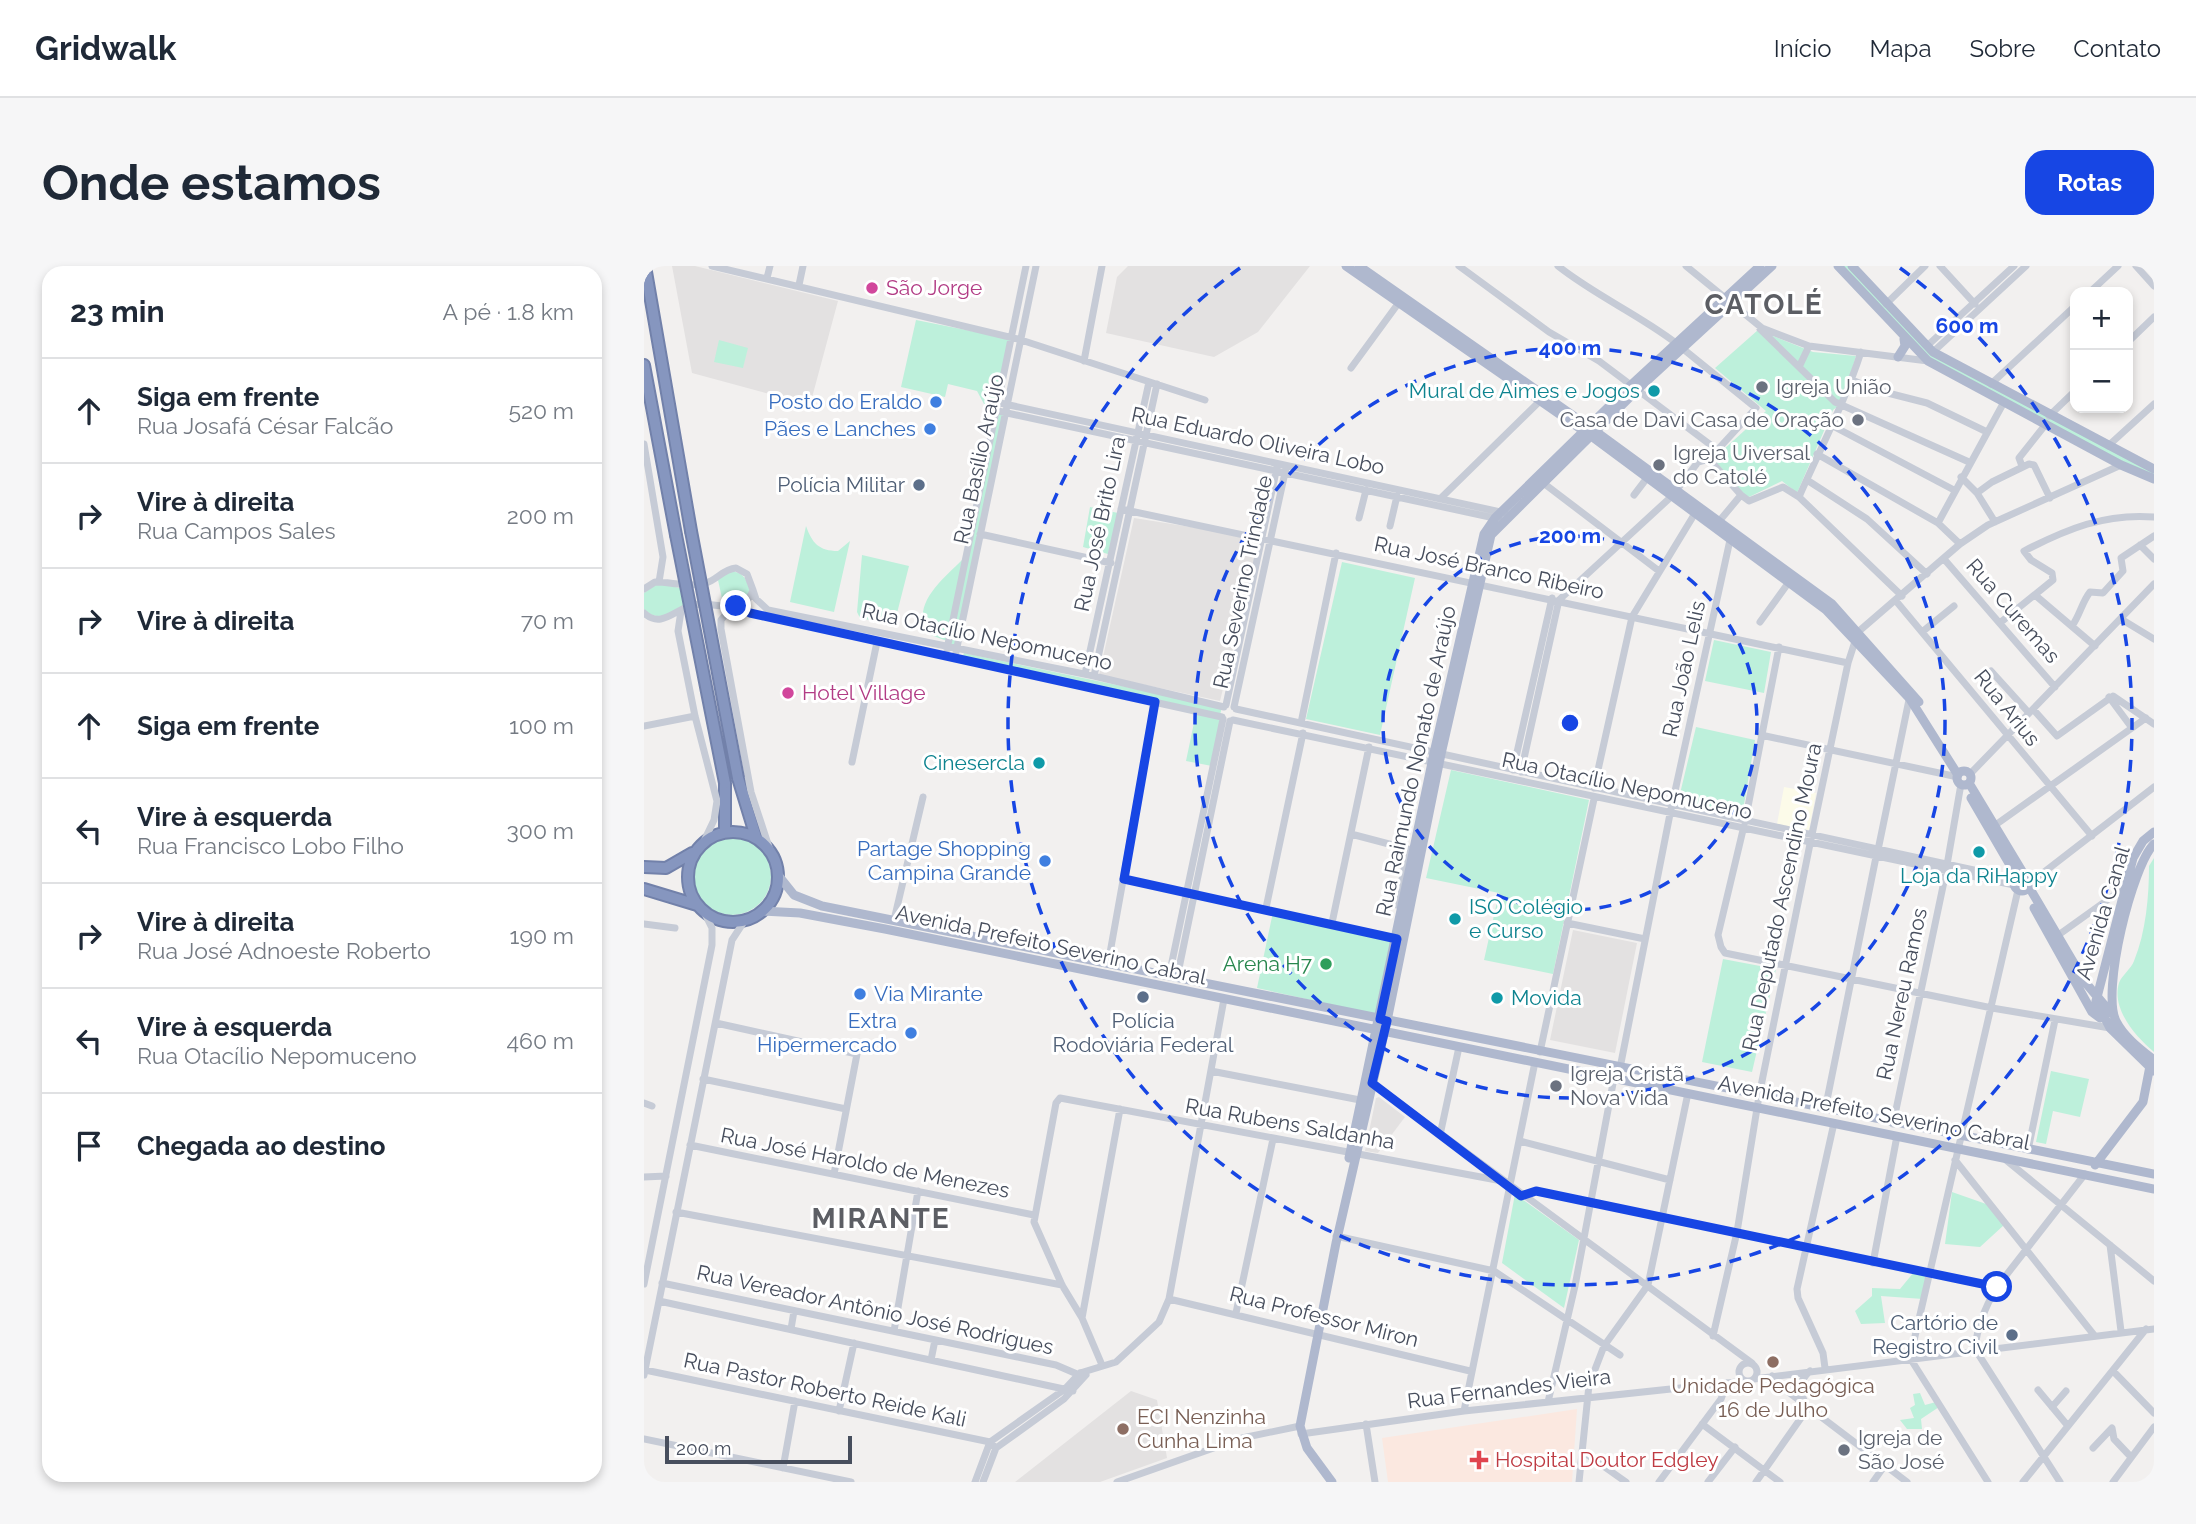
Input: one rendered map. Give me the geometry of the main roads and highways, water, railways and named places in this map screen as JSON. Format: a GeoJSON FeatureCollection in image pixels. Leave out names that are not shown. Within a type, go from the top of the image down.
{"type":"FeatureCollection","features":[{"type":"Feature","properties":{"kind":"highway"},"geometry":{"type":"LineString","coordinates":[[644,889],[731,922],[745,920],[762,911],[774,895],[778,875],[770,850],[756,837],[738,778],[691,531],[645,266]]}},
{"type":"Feature","properties":{"kind":"highway"},"geometry":{"type":"LineString","coordinates":[[644,365],[725,783],[725,832]]}},
{"type":"Feature","properties":{"kind":"highway"},"geometry":{"type":"LineString","coordinates":[[644,867],[673,865],[695,852],[704,841],[725,832],[756,837]]}},
{"type":"Feature","properties":{"kind":"highway"},"geometry":{"type":"LineString","coordinates":[[695,852],[687,878],[700,909]]}},
{"type":"Feature","properties":{"kind":"main road"},"geometry":{"type":"LineString","coordinates":[[1346,266],[1360,269],[1590,431],[1716,525],[1825,599],[1911,695],[1994,826],[2022,884],[2096,995]]}},
{"type":"Feature","properties":{"kind":"main road"},"geometry":{"type":"LineString","coordinates":[[1502,516],[1728,300],[1760,266]]}},
{"type":"Feature","properties":{"kind":"main road"},"geometry":{"type":"LineString","coordinates":[[1728,300],[1772,266]]}},
{"type":"Feature","properties":{"kind":"main road"},"geometry":{"type":"LineString","coordinates":[[1838,266],[1904,339],[1992,384],[2121,465],[2154,479]]}},
{"type":"Feature","properties":{"kind":"main road"},"geometry":{"type":"LineString","coordinates":[[1852,266],[1929,353],[2004,402],[2154,469]]}},
{"type":"Feature","properties":{"kind":"main road"},"geometry":{"type":"LineString","coordinates":[[1898,357],[1905,346],[1904,339]]}},
{"type":"Feature","properties":{"kind":"main road"},"geometry":{"type":"LineString","coordinates":[[1590,431],[1647,478],[1674,493]]}},
{"type":"Feature","properties":{"kind":"main road"},"geometry":{"type":"LineString","coordinates":[[1502,516],[1542,482],[1590,431]]}},
{"type":"Feature","properties":{"kind":"main road","name":"Rua Raimundo Nonato de Araújo"},"geometry":{"type":"LineString","coordinates":[[1384,1020],[1397,939],[1476,582],[1488,535],[1502,516]]}},
{"type":"Feature","properties":{"kind":"main road"},"geometry":{"type":"LineString","coordinates":[[1716,525],[1730,540],[1826,610],[1856,636]]}},
{"type":"Feature","properties":{"kind":"main road","name":"Rua Raimundo Nonato de Araújo"},"geometry":{"type":"LineString","coordinates":[[1332,1482],[1307,1448],[1301,1430],[1353,1153],[1360,1100],[1384,1020],[1437,758]]}},
{"type":"Feature","properties":{"kind":"main road"},"geometry":{"type":"LineString","coordinates":[[1963,778],[2092,1012],[2110,1023]]}},
{"type":"Feature","properties":{"kind":"main road","name":"Avenida Canal"},"geometry":{"type":"LineString","coordinates":[[2153,1066],[2110,1023],[2097,1006],[2096,995],[2124,888],[2138,847],[2154,832]]}},
{"type":"Feature","properties":{"kind":"main road","name":"Avenida Canal"},"geometry":{"type":"LineString","coordinates":[[2110,1023],[2110,993],[2115,961],[2141,861],[2154,844]]}},
{"type":"Feature","properties":{"kind":"main road","name":"Avenida Prefeito Severino Cabral"},"geometry":{"type":"LineString","coordinates":[[778,875],[785,886],[803,900],[894,920],[1893,1124],[2154,1174]]}},
{"type":"Feature","properties":{"kind":"main road","name":"Avenida Prefeito Severino Cabral"},"geometry":{"type":"LineString","coordinates":[[762,911],[800,913],[885,929],[2154,1189]]}},
{"type":"Feature","properties":{"kind":"main road"},"geometry":{"type":"LineString","coordinates":[[2079,972],[2091,975],[2103,968]]}},
{"type":"Feature","properties":{"kind":"main road","name":"Rua Raimundo Nonato de Araújo"},"geometry":{"type":"LineString","coordinates":[[1353,1153],[1372,1083],[1381,1031]]}},
{"type":"Feature","properties":{"kind":"main road"},"geometry":{"type":"LineString","coordinates":[[2095,1164],[2143,1102],[2153,1066]]}},
{"type":"Feature","properties":{"kind":"place","name":"São Jorge"},"geometry":{"type":"Point","coordinates":[872,288]}},
{"type":"Feature","properties":{"kind":"place","name":"Igreja União"},"geometry":{"type":"Point","coordinates":[1762,387]}},
{"type":"Feature","properties":{"kind":"place","name":"Mural de Aimes e Jogos"},"geometry":{"type":"Point","coordinates":[1654,391]}},
{"type":"Feature","properties":{"kind":"place","name":"Posto do Eraldo"},"geometry":{"type":"Point","coordinates":[936,402]}},
{"type":"Feature","properties":{"kind":"place","name":"Casa de Davi Casa de Oração"},"geometry":{"type":"Point","coordinates":[1858,420]}},
{"type":"Feature","properties":{"kind":"place","name":"Pães e Lanches"},"geometry":{"type":"Point","coordinates":[930,429]}},
{"type":"Feature","properties":{"kind":"place","name":"Igreja Uiversal do Catolé"},"geometry":{"type":"Point","coordinates":[1659,465]}},
{"type":"Feature","properties":{"kind":"place","name":"Polícia Militar"},"geometry":{"type":"Point","coordinates":[919,485]}},
{"type":"Feature","properties":{"kind":"place","name":"Hotel Village"},"geometry":{"type":"Point","coordinates":[788,693]}},
{"type":"Feature","properties":{"kind":"place","name":"Cinesercla"},"geometry":{"type":"Point","coordinates":[1039,763]}},
{"type":"Feature","properties":{"kind":"place","name":"Loja da RiHappy"},"geometry":{"type":"Point","coordinates":[1979,852]}},
{"type":"Feature","properties":{"kind":"place","name":"Partage Shopping Campina Grande"},"geometry":{"type":"Point","coordinates":[1045,861]}},
{"type":"Feature","properties":{"kind":"place","name":"ISO Colégio e Curso"},"geometry":{"type":"Point","coordinates":[1455,919]}},
{"type":"Feature","properties":{"kind":"place","name":"Arena H7"},"geometry":{"type":"Point","coordinates":[1326,964]}},
{"type":"Feature","properties":{"kind":"place","name":"Via Mirante"},"geometry":{"type":"Point","coordinates":[860,994]}},
{"type":"Feature","properties":{"kind":"place","name":"Polícia Rodoviária Federal"},"geometry":{"type":"Point","coordinates":[1143,997]}},
{"type":"Feature","properties":{"kind":"place","name":"Movida"},"geometry":{"type":"Point","coordinates":[1497,998]}},
{"type":"Feature","properties":{"kind":"place","name":"Extra Hipermercado"},"geometry":{"type":"Point","coordinates":[911,1033]}},
{"type":"Feature","properties":{"kind":"place","name":"Igreja Cristã Nova Vida"},"geometry":{"type":"Point","coordinates":[1556,1086]}},
{"type":"Feature","properties":{"kind":"place","name":"Cartório de Registro Civil"},"geometry":{"type":"Point","coordinates":[2012,1335]}},
{"type":"Feature","properties":{"kind":"place","name":"Unidade Pedagógica 16 de Julho"},"geometry":{"type":"Point","coordinates":[1773,1362]}},
{"type":"Feature","properties":{"kind":"place","name":"ECI Nenzinha Cunha Lima"},"geometry":{"type":"Point","coordinates":[1123,1429]}},
{"type":"Feature","properties":{"kind":"place","name":"Igreja de São José"},"geometry":{"type":"Point","coordinates":[1844,1450]}},
{"type":"Feature","properties":{"kind":"place","name":"Hospital Doutor Edgley"},"geometry":{"type":"Point","coordinates":[1479,1460]}},
{"type":"Feature","properties":{"kind":"district","name":"CATOLÉ"},"geometry":{"type":"Point","coordinates":[1764,304]}},
{"type":"Feature","properties":{"kind":"district","name":"MIRANTE"},"geometry":{"type":"Point","coordinates":[881,1218]}}]}
